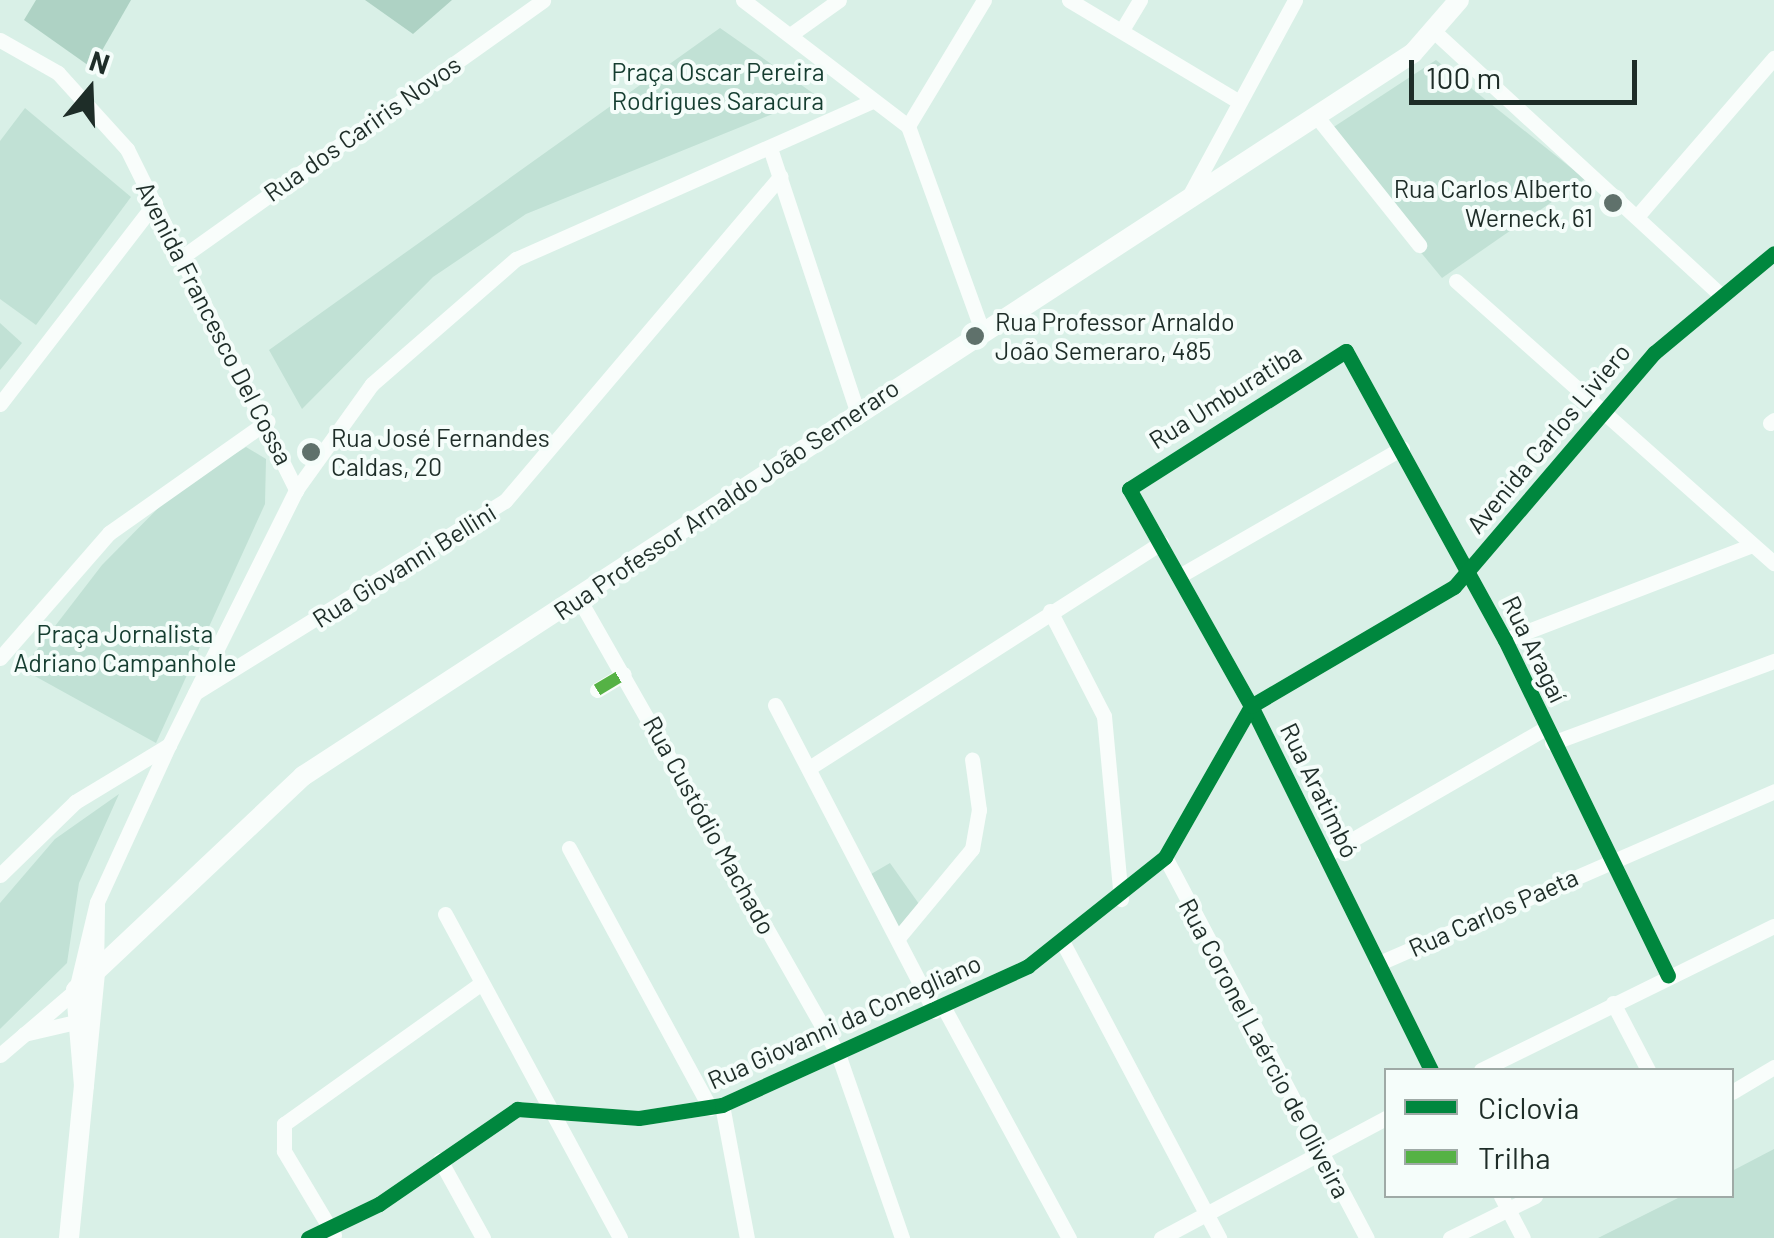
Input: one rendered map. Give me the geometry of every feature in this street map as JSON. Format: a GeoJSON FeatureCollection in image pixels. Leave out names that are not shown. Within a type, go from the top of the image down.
{"type":"FeatureCollection","features":[{"type":"Feature","properties":{"kind":"main road","name":"Rua Professor Arnaldo João Semeraro"},"geometry":{"type":"LineString","coordinates":[[76,990],[303,776],[420,692],[579,599],[857,411],[1317,117],[1438,36],[1459,0]]}},
{"type":"Feature","properties":{"kind":"main road"},"geometry":{"type":"LineString","coordinates":[[82,1021],[96,975]]}},
{"type":"Feature","properties":{"kind":"main road"},"geometry":{"type":"LineString","coordinates":[[69,1238],[84,1086],[82,1021],[76,990]]}},
{"type":"Feature","properties":{"kind":"street","name":"Rua dos Cariris Novos"},"geometry":{"type":"LineString","coordinates":[[182,256],[543,0]]}},
{"type":"Feature","properties":{"kind":"street"},"geometry":{"type":"LineString","coordinates":[[743,0],[908,126],[982,330]]}},
{"type":"Feature","properties":{"kind":"street"},"geometry":{"type":"LineString","coordinates":[[790,35],[839,0]]}},
{"type":"Feature","properties":{"kind":"street"},"geometry":{"type":"LineString","coordinates":[[908,126],[984,0]]}},
{"type":"Feature","properties":{"kind":"street"},"geometry":{"type":"LineString","coordinates":[[1069,0],[1236,100]]}},
{"type":"Feature","properties":{"kind":"street"},"geometry":{"type":"LineString","coordinates":[[1122,30],[1140,0]]}},
{"type":"Feature","properties":{"kind":"street"},"geometry":{"type":"LineString","coordinates":[[1186,201],[1236,100],[1295,0]]}},
{"type":"Feature","properties":{"kind":"street"},"geometry":{"type":"LineString","coordinates":[[1438,36],[1640,213],[1721,295]]}},
{"type":"Feature","properties":{"kind":"street","name":"Avenida Francesco Del Cossa"},"geometry":{"type":"LineString","coordinates":[[0,40],[95,105],[155,203],[268,421],[296,490]]}},
{"type":"Feature","properties":{"kind":"street"},"geometry":{"type":"LineString","coordinates":[[1640,213],[1774,58]]}},
{"type":"Feature","properties":{"kind":"street"},"geometry":{"type":"LineString","coordinates":[[76,990],[96,902],[194,694],[296,490],[372,384],[482,283],[620,206],[771,151],[873,101]]}},
{"type":"Feature","properties":{"kind":"street"},"geometry":{"type":"LineString","coordinates":[[1317,117],[1419,245]]}},
{"type":"Feature","properties":{"kind":"street"},"geometry":{"type":"LineString","coordinates":[[771,151],[857,411]]}},
{"type":"Feature","properties":{"kind":"street","name":"Rua Giovanni Bellini"},"geometry":{"type":"LineString","coordinates":[[194,694],[506,501],[781,176]]}},
{"type":"Feature","properties":{"kind":"street"},"geometry":{"type":"LineString","coordinates":[[0,404],[155,203]]}},
{"type":"Feature","properties":{"kind":"street","name":"Avenida Carlos Liviero"},"geometry":{"type":"LineString","coordinates":[[1251,706],[1469,572],[1598,414],[1721,295],[1774,254]]}},
{"type":"Feature","properties":{"kind":"street"},"geometry":{"type":"LineString","coordinates":[[1456,281],[1598,414],[1774,564]]}},
{"type":"Feature","properties":{"kind":"street","name":"Rua Aragaí"},"geometry":{"type":"LineString","coordinates":[[1346,351],[1505,640],[1607,861],[1668,975]]}},
{"type":"Feature","properties":{"kind":"street","name":"Rua Umburatiba"},"geometry":{"type":"LineString","coordinates":[[1132,483],[1346,351]]}},
{"type":"Feature","properties":{"kind":"street"},"geometry":{"type":"LineString","coordinates":[[0,658],[109,533],[268,421]]}},
{"type":"Feature","properties":{"kind":"street"},"geometry":{"type":"LineString","coordinates":[[1181,575],[1402,448]]}},
{"type":"Feature","properties":{"kind":"street","name":"Rua Aratimbó"},"geometry":{"type":"LineString","coordinates":[[1132,483],[1160,542],[1251,706],[1430,1068]]}},
{"type":"Feature","properties":{"kind":"street"},"geometry":{"type":"LineString","coordinates":[[809,768],[1160,542]]}},
{"type":"Feature","properties":{"kind":"street"},"geometry":{"type":"LineString","coordinates":[[1505,640],[1750,546]]}},
{"type":"Feature","properties":{"kind":"street","name":"Rua Custódio Machado"},"geometry":{"type":"LineString","coordinates":[[579,599],[838,1054],[868,1161],[902,1238]]}},
{"type":"Feature","properties":{"kind":"street"},"geometry":{"type":"LineString","coordinates":[[1050,610],[1111,747],[1121,899]]}},
{"type":"Feature","properties":{"kind":"street"},"geometry":{"type":"LineString","coordinates":[[1324,856],[1549,735],[1774,660]]}},
{"type":"Feature","properties":{"kind":"street"},"geometry":{"type":"LineString","coordinates":[[598,690],[624,674]]}},
{"type":"Feature","properties":{"kind":"street"},"geometry":{"type":"LineString","coordinates":[[776,706],[898,938],[1069,1238]]}},
{"type":"Feature","properties":{"kind":"street","name":"Rua Giovanni da Conegliano"},"geometry":{"type":"LineString","coordinates":[[308,1238],[334,1234],[440,1160],[492,1118],[547,1108],[639,1118],[716,1106],[939,1009],[1062,941],[1121,899],[1165,857],[1251,706]]}},
{"type":"Feature","properties":{"kind":"street"},"geometry":{"type":"LineString","coordinates":[[0,874],[75,802],[170,745]]}},
{"type":"Feature","properties":{"kind":"street"},"geometry":{"type":"LineString","coordinates":[[898,938],[972,849],[972,759]]}},
{"type":"Feature","properties":{"kind":"street","name":"Rua Carlos Paeta"},"geometry":{"type":"LineString","coordinates":[[1377,964],[1607,861],[1774,792]]}},
{"type":"Feature","properties":{"kind":"street"},"geometry":{"type":"LineString","coordinates":[[569,848],[716,1106],[747,1238]]}},
{"type":"Feature","properties":{"kind":"street","name":"Rua Coronel Laércio de Oliveira"},"geometry":{"type":"LineString","coordinates":[[1165,857],[1366,1238]]}},
{"type":"Feature","properties":{"kind":"street"},"geometry":{"type":"LineString","coordinates":[[96,902],[96,975]]}},
{"type":"Feature","properties":{"kind":"street"},"geometry":{"type":"LineString","coordinates":[[444,914],[478,985],[620,1238]]}},
{"type":"Feature","properties":{"kind":"street"},"geometry":{"type":"LineString","coordinates":[[1486,1068],[1774,926]]}},
{"type":"Feature","properties":{"kind":"street"},"geometry":{"type":"LineString","coordinates":[[1062,941],[1219,1238]]}},
{"type":"Feature","properties":{"kind":"street"},"geometry":{"type":"LineString","coordinates":[[334,1234],[280,1130],[478,985]]}},
{"type":"Feature","properties":{"kind":"street","name":"Rua Professor Arnaldo João Semeraro"},"geometry":{"type":"LineString","coordinates":[[0,1055],[76,990]]}},
{"type":"Feature","properties":{"kind":"street"},"geometry":{"type":"LineString","coordinates":[[1613,1003],[1647,1068]]}},
{"type":"Feature","properties":{"kind":"street"},"geometry":{"type":"LineString","coordinates":[[20,1035],[82,1021]]}},
{"type":"Feature","properties":{"kind":"street"},"geometry":{"type":"LineString","coordinates":[[1734,1091],[1774,1068]]}},
{"type":"Feature","properties":{"kind":"street"},"geometry":{"type":"LineString","coordinates":[[1161,1238],[1384,1119]]}},
{"type":"Feature","properties":{"kind":"street"},"geometry":{"type":"LineString","coordinates":[[440,1160],[483,1238]]}},
{"type":"Feature","properties":{"kind":"street"},"geometry":{"type":"LineString","coordinates":[[1450,1238],[1505,1202],[1523,1238]]}},
{"type":"Feature","properties":{"kind":"green space"},"geometry":{"type":"Polygon","coordinates":[[[36,0],[131,0],[92,68],[24,20],[36,0]]]}},
{"type":"Feature","properties":{"kind":"green space"},"geometry":{"type":"Polygon","coordinates":[[[365,0],[452,0],[413,34],[365,0]]]}},
{"type":"Feature","properties":{"kind":"green space","name":"Praça Oscar Pereira Rodrigues Saracura"},"geometry":{"type":"Polygon","coordinates":[[[720,28],[817,96],[526,214],[433,277],[302,409],[269,350],[720,28]]]}},
{"type":"Feature","properties":{"kind":"green space"},"geometry":{"type":"Polygon","coordinates":[[[1436,60],[1585,179],[1442,278],[1323,134],[1436,60]]]}},
{"type":"Feature","properties":{"kind":"green space"},"geometry":{"type":"Polygon","coordinates":[[[25,108],[131,197],[36,325],[0,299],[0,141],[25,108]]]}},
{"type":"Feature","properties":{"kind":"green space"},"geometry":{"type":"Polygon","coordinates":[[[0,323],[22,343],[0,370],[0,323]]]}},
{"type":"Feature","properties":{"kind":"green space","name":"Praça Jornalista Adriano Campanhole"},"geometry":{"type":"Polygon","coordinates":[[[246,447],[266,459],[265,504],[156,743],[22,669],[102,565],[177,489],[246,447]]]}},
{"type":"Feature","properties":{"kind":"green space"},"geometry":{"type":"Polygon","coordinates":[[[119,794],[79,883],[67,963],[0,1029],[0,903],[55,839],[119,794]]]}},
{"type":"Feature","properties":{"kind":"green space"},"geometry":{"type":"Polygon","coordinates":[[[890,863],[924,911],[901,933],[866,877],[890,863]]]}},
{"type":"Feature","properties":{"kind":"green space"},"geometry":{"type":"Polygon","coordinates":[[[1774,1149],[1774,1238],[1598,1238],[1678,1198],[1734,1198],[1734,1170],[1774,1149]]]}},
{"type":"Feature","properties":{"kind":"marked path"},"geometry":{"type":"LineString","coordinates":[[597,690],[624,674]]}},
{"type":"Feature","properties":{"kind":"cycle path"},"geometry":{"type":"LineString","coordinates":[[308,1238],[379,1204],[517,1109],[639,1118],[722,1105],[1028,966],[1165,857],[1251,706],[1454,587],[1654,353],[1774,253]]}},
{"type":"Feature","properties":{"kind":"cycle path"},"geometry":{"type":"LineString","coordinates":[[1430,1068],[1251,706],[1129,489],[1346,351],[1505,640],[1668,975]]}},
{"type":"Feature","properties":{"kind":"place","name":"Rua Carlos Alberto Werneck, 61"},"geometry":{"type":"Point","coordinates":[1613,203]}},
{"type":"Feature","properties":{"kind":"place","name":"Rua Professor Arnaldo João Semeraro, 485"},"geometry":{"type":"Point","coordinates":[975,336]}},
{"type":"Feature","properties":{"kind":"place","name":"Rua José Fernandes Caldas, 20"},"geometry":{"type":"Point","coordinates":[311,452]}}]}
